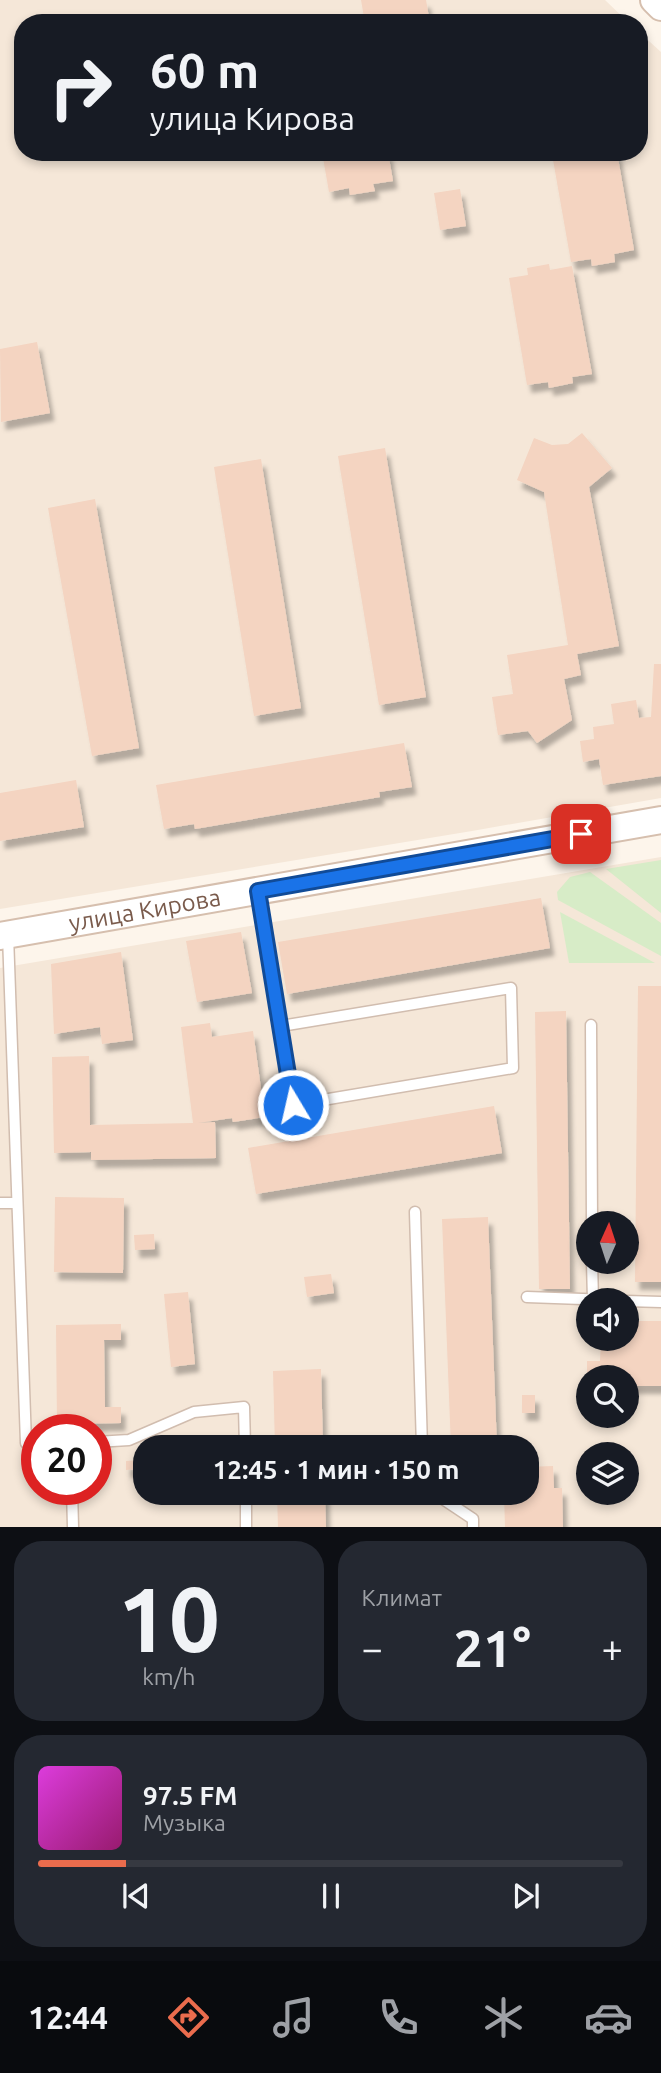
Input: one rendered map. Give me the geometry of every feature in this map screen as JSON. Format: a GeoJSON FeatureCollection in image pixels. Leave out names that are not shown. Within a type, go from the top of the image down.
{"type":"FeatureCollection","features":[{"type":"Feature","properties":{"kind":"main road"},"geometry":{"type":"LineString","coordinates":[[654,0],[661,7]]}},
{"type":"Feature","properties":{"kind":"main road","name":"улица Кирова"},"geometry":{"type":"LineString","coordinates":[[4,935],[661,820]]}},
{"type":"Feature","properties":{"kind":"lane"},"geometry":{"type":"LineString","coordinates":[[258,891],[293,1105],[513,1068],[511,988],[281,1026]]}},
{"type":"Feature","properties":{"kind":"lane"},"geometry":{"type":"LineString","coordinates":[[4,935],[29,1414]]}},
{"type":"Feature","properties":{"kind":"lane"},"geometry":{"type":"LineString","coordinates":[[591,1025],[592,1211]]}},
{"type":"Feature","properties":{"kind":"lane"},"geometry":{"type":"LineString","coordinates":[[0,1203],[17,1203]]}},
{"type":"Feature","properties":{"kind":"lane"},"geometry":{"type":"LineString","coordinates":[[415,1212],[422,1435]]}},
{"type":"Feature","properties":{"kind":"lane"},"geometry":{"type":"LineString","coordinates":[[527,1297],[576,1299]]}},
{"type":"Feature","properties":{"kind":"lane"},"geometry":{"type":"LineString","coordinates":[[639,1301],[661,1302]]}},
{"type":"Feature","properties":{"kind":"lane"},"geometry":{"type":"LineString","coordinates":[[141,1435],[194,1412],[244,1407],[245,1435]]}},
{"type":"Feature","properties":{"kind":"lane"},"geometry":{"type":"LineString","coordinates":[[112,1441],[133,1438]]}},
{"type":"Feature","properties":{"kind":"lane"},"geometry":{"type":"LineString","coordinates":[[72,1505],[73,1527]]}},
{"type":"Feature","properties":{"kind":"lane"},"geometry":{"type":"LineString","coordinates":[[246,1505],[246,1527]]}},
{"type":"Feature","properties":{"kind":"lane"},"geometry":{"type":"LineString","coordinates":[[452,1505],[472,1519],[473,1527]]}},
{"type":"Feature","properties":{"kind":"shaded area"},"geometry":{"type":"Polygon","coordinates":[[[0,0],[605,0],[620,14],[14,14],[14,161],[648,161],[648,40],[661,52],[661,798],[0,909],[0,0]]]}},
{"type":"Feature","properties":{"kind":"shaded area"},"geometry":{"type":"Polygon","coordinates":[[[661,857],[661,1527],[0,1527],[0,968],[661,857]]]}},
{"type":"Feature","properties":{"kind":"green space"},"geometry":{"type":"Polygon","coordinates":[[[661,860],[661,913],[606,869],[661,860]]]}},
{"type":"Feature","properties":{"kind":"green space"},"geometry":{"type":"Polygon","coordinates":[[[590,872],[661,923],[661,956],[558,900],[557,892],[570,877],[590,872]]]}},
{"type":"Feature","properties":{"kind":"green space"},"geometry":{"type":"Polygon","coordinates":[[[560,912],[655,963],[569,963],[560,912]]]}},
{"type":"Feature","properties":{"kind":"building"},"geometry":{"type":"Polygon","coordinates":[[[361,0],[426,0],[428,14],[363,14],[361,0]]]}},
{"type":"Feature","properties":{"kind":"building"},"geometry":{"type":"Polygon","coordinates":[[[324,161],[390,161],[393,181],[373,184],[375,191],[350,195],[349,188],[329,192],[324,161]]]}},
{"type":"Feature","properties":{"kind":"building"},"geometry":{"type":"Polygon","coordinates":[[[553,161],[619,161],[634,250],[614,254],[615,262],[592,266],[591,259],[571,262],[553,161]]]}},
{"type":"Feature","properties":{"kind":"building"},"geometry":{"type":"Polygon","coordinates":[[[460,189],[466,226],[440,230],[434,193],[460,189]]]}},
{"type":"Feature","properties":{"kind":"building"},"geometry":{"type":"Polygon","coordinates":[[[549,264],[550,270],[572,266],[592,374],[572,377],[573,383],[549,388],[548,382],[527,385],[509,278],[528,275],[527,268],[549,264]]]}},
{"type":"Feature","properties":{"kind":"building"},"geometry":{"type":"Polygon","coordinates":[[[37,342],[50,413],[1,422],[0,349],[37,342]]]}},
{"type":"Feature","properties":{"kind":"building"},"geometry":{"type":"Polygon","coordinates":[[[582,433],[612,468],[589,487],[619,646],[577,654],[581,675],[564,679],[572,720],[537,743],[528,731],[498,735],[492,697],[513,694],[507,655],[568,645],[544,492],[517,480],[534,438],[552,445],[568,444],[582,433]]]}},
{"type":"Feature","properties":{"kind":"building"},"geometry":{"type":"Polygon","coordinates":[[[385,448],[426,697],[379,705],[338,456],[385,448]]]}},
{"type":"Feature","properties":{"kind":"building"},"geometry":{"type":"Polygon","coordinates":[[[261,459],[301,708],[254,716],[214,467],[261,459]]]}},
{"type":"Feature","properties":{"kind":"building"},"geometry":{"type":"Polygon","coordinates":[[[95,499],[139,748],[92,756],[48,508],[95,499]]]}},
{"type":"Feature","properties":{"kind":"building"},"geometry":{"type":"Polygon","coordinates":[[[654,664],[661,664],[661,776],[603,785],[599,759],[583,762],[580,741],[594,739],[593,727],[614,724],[611,704],[636,700],[639,718],[651,717],[654,664]]]}},
{"type":"Feature","properties":{"kind":"building"},"geometry":{"type":"Polygon","coordinates":[[[404,743],[412,787],[379,792],[380,797],[195,829],[194,824],[164,829],[156,785],[404,743]]]}},
{"type":"Feature","properties":{"kind":"building"},"geometry":{"type":"Polygon","coordinates":[[[76,780],[84,827],[0,841],[0,793],[76,780]]]}},
{"type":"Feature","properties":{"kind":"building"},"geometry":{"type":"Polygon","coordinates":[[[541,898],[550,948],[287,994],[278,942],[541,898]]]}},
{"type":"Feature","properties":{"kind":"building"},"geometry":{"type":"Polygon","coordinates":[[[241,932],[252,993],[197,1002],[186,941],[241,932]]]}},
{"type":"Feature","properties":{"kind":"building"},"geometry":{"type":"Polygon","coordinates":[[[121,952],[133,1040],[102,1044],[100,1027],[54,1034],[51,964],[121,952]]]}},
{"type":"Feature","properties":{"kind":"building"},"geometry":{"type":"Polygon","coordinates":[[[638,986],[661,986],[661,1282],[635,1282],[635,1274],[639,1274],[639,1211],[636,1211],[638,986]]]}},
{"type":"Feature","properties":{"kind":"building"},"geometry":{"type":"Polygon","coordinates":[[[566,1011],[570,1289],[539,1289],[535,1012],[566,1011]]]}},
{"type":"Feature","properties":{"kind":"building"},"geometry":{"type":"Polygon","coordinates":[[[210,1023],[212,1037],[253,1031],[265,1117],[233,1122],[232,1118],[198,1123],[215,1122],[216,1158],[91,1160],[91,1152],[54,1153],[52,1057],[89,1056],[90,1125],[193,1123],[181,1027],[210,1023]]]}},
{"type":"Feature","properties":{"kind":"building"},"geometry":{"type":"Polygon","coordinates":[[[494,1106],[502,1153],[256,1194],[248,1148],[494,1106]]]}},
{"type":"Feature","properties":{"kind":"building"},"geometry":{"type":"Polygon","coordinates":[[[55,1197],[124,1198],[123,1273],[54,1272],[55,1197]]]}},
{"type":"Feature","properties":{"kind":"building"},"geometry":{"type":"Polygon","coordinates":[[[488,1217],[497,1435],[451,1435],[442,1219],[488,1217]]]}},
{"type":"Feature","properties":{"kind":"building"},"geometry":{"type":"Polygon","coordinates":[[[154,1234],[155,1249],[135,1250],[134,1235],[154,1234]]]}},
{"type":"Feature","properties":{"kind":"building"},"geometry":{"type":"Polygon","coordinates":[[[331,1274],[334,1293],[307,1297],[304,1277],[331,1274]]]}},
{"type":"Feature","properties":{"kind":"building"},"geometry":{"type":"Polygon","coordinates":[[[188,1292],[195,1364],[171,1367],[164,1294],[188,1292]]]}},
{"type":"Feature","properties":{"kind":"building"},"geometry":{"type":"Polygon","coordinates":[[[639,1321],[661,1321],[661,1386],[639,1386],[639,1365],[587,1365],[587,1361],[600,1361],[600,1351],[639,1351],[639,1321]]]}},
{"type":"Feature","properties":{"kind":"building"},"geometry":{"type":"Polygon","coordinates":[[[121,1324],[121,1340],[104,1340],[105,1407],[121,1407],[121,1423],[112,1423],[112,1414],[57,1414],[56,1325],[121,1324]]]}},
{"type":"Feature","properties":{"kind":"building"},"geometry":{"type":"Polygon","coordinates":[[[321,1369],[323,1435],[275,1435],[273,1371],[321,1369]]]}},
{"type":"Feature","properties":{"kind":"building"},"geometry":{"type":"Polygon","coordinates":[[[522,1395],[535,1395],[535,1413],[522,1413],[522,1395]]]}},
{"type":"Feature","properties":{"kind":"building"},"geometry":{"type":"Polygon","coordinates":[[[133,1460],[133,1470],[126,1470],[126,1461],[133,1460]]]}},
{"type":"Feature","properties":{"kind":"building"},"geometry":{"type":"Polygon","coordinates":[[[553,1466],[554,1488],[562,1488],[563,1527],[505,1527],[504,1505],[539,1505],[539,1467],[553,1466]]]}},
{"type":"Feature","properties":{"kind":"building"},"geometry":{"type":"Polygon","coordinates":[[[277,1505],[325,1505],[326,1527],[278,1527],[277,1505]]]}},
{"type":"Feature","properties":{"kind":"route"},"geometry":{"type":"LineString","coordinates":[[293,1105],[258,891],[581,834]]}}]}
